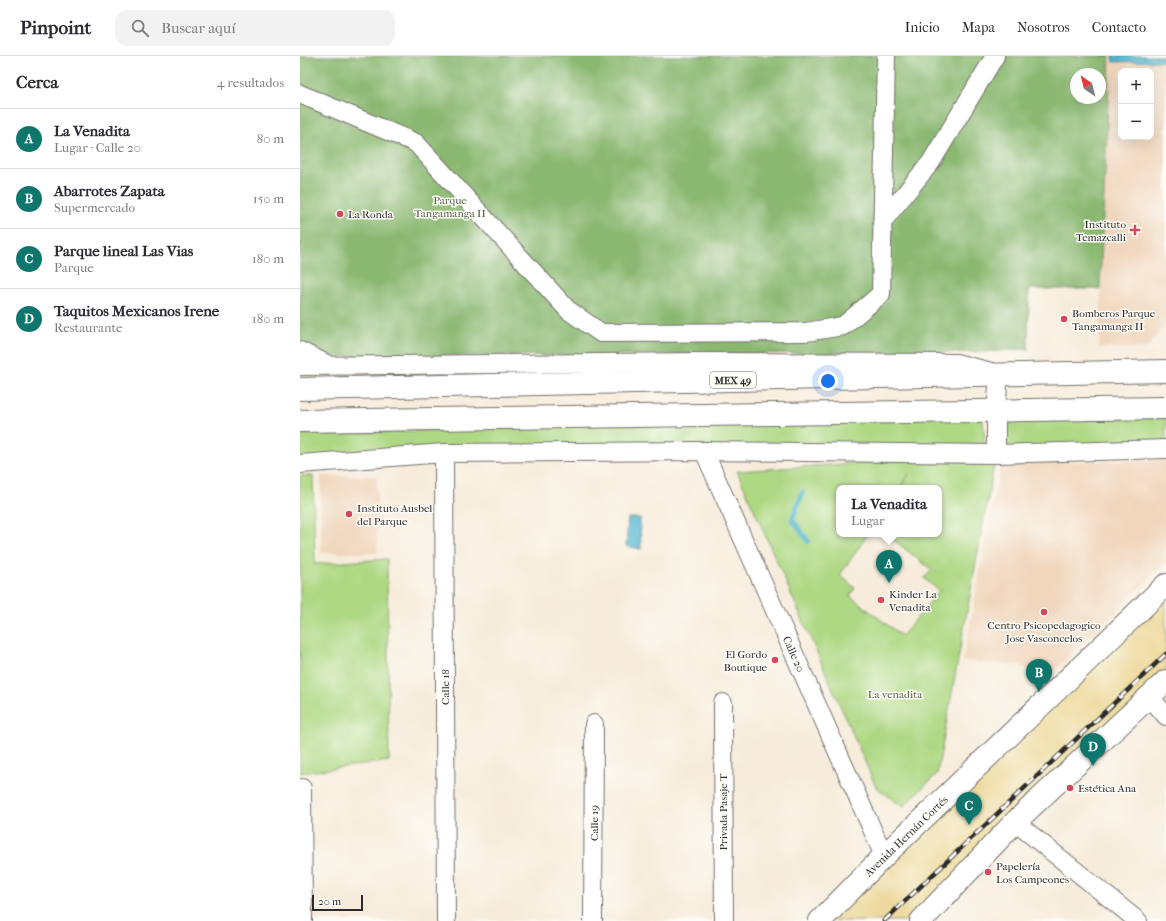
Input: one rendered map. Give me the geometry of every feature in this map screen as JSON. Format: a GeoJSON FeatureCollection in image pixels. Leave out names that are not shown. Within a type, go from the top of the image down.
{"type":"FeatureCollection","features":[{"type":"Feature","properties":{"kind":"main road","name":"MEX 49"},"geometry":{"type":"LineString","coordinates":[[300,389],[393,387],[699,371],[999,374],[1094,374],[1166,371]]}},
{"type":"Feature","properties":{"kind":"main road"},"geometry":{"type":"LineString","coordinates":[[300,421],[1166,408]]}},
{"type":"Feature","properties":{"kind":"main road","name":"Avenida Hernán Cortés"},"geometry":{"type":"LineString","coordinates":[[820,921],[884,856],[1166,585]]}},
{"type":"Feature","properties":{"kind":"main road"},"geometry":{"type":"LineString","coordinates":[[921,921],[1015,822],[1166,681]]}},
{"type":"Feature","properties":{"kind":"street"},"geometry":{"type":"LineString","coordinates":[[300,94],[416,144],[568,310],[601,333],[806,332],[843,326],[881,294],[886,56]]}},
{"type":"Feature","properties":{"kind":"street"},"geometry":{"type":"LineString","coordinates":[[882,222],[931,162],[995,56]]}},
{"type":"Feature","properties":{"kind":"street"},"geometry":{"type":"LineString","coordinates":[[300,350],[328,364]]}},
{"type":"Feature","properties":{"kind":"street"},"geometry":{"type":"LineString","coordinates":[[300,366],[328,364],[392,364],[699,371]]}},
{"type":"Feature","properties":{"kind":"street"},"geometry":{"type":"LineString","coordinates":[[392,364],[393,387]]}},
{"type":"Feature","properties":{"kind":"street"},"geometry":{"type":"LineString","coordinates":[[996,454],[996,411],[999,374]]}},
{"type":"Feature","properties":{"kind":"street"},"geometry":{"type":"LineString","coordinates":[[300,464],[444,453],[704,451],[996,454],[1166,449]]}},
{"type":"Feature","properties":{"kind":"street","name":"Calle 20"},"geometry":{"type":"LineString","coordinates":[[704,451],[884,856]]}},
{"type":"Feature","properties":{"kind":"street","name":"Calle 18"},"geometry":{"type":"LineString","coordinates":[[444,453],[446,921]]}},
{"type":"Feature","properties":{"kind":"street"},"geometry":{"type":"LineString","coordinates":[[1150,697],[1166,716]]}},
{"type":"Feature","properties":{"kind":"street","name":"Privada Pasaje T"},"geometry":{"type":"LineString","coordinates":[[723,703],[724,921]]}},
{"type":"Feature","properties":{"kind":"street","name":"Calle 19"},"geometry":{"type":"LineString","coordinates":[[593,921],[594,724]]}},
{"type":"Feature","properties":{"kind":"street"},"geometry":{"type":"LineString","coordinates":[[302,788],[302,921]]}},
{"type":"Feature","properties":{"kind":"street"},"geometry":{"type":"LineString","coordinates":[[1015,822],[1138,921]]}},
{"type":"Feature","properties":{"kind":"shaded area","name":"Instituto Temazcalli"},"geometry":{"type":"Polygon","coordinates":[[[1166,60],[1166,322],[1147,348],[1099,348],[1110,61],[1166,60]]]}},
{"type":"Feature","properties":{"kind":"shaded area","name":"Centro Psicopedagogico Jose Vasconcelos"},"geometry":{"type":"Polygon","coordinates":[[[1166,460],[1166,563],[1045,680],[1020,665],[963,661],[1001,463],[1166,460]]]}},
{"type":"Feature","properties":{"kind":"shaded area","name":"Instituto Ausbel del Parque"},"geometry":{"type":"Polygon","coordinates":[[[321,476],[377,476],[377,553],[321,553],[321,476]]]}},
{"type":"Feature","properties":{"kind":"green space","name":"Parque Tangamanga II"},"geometry":{"type":"Polygon","coordinates":[[[300,56],[1110,56],[1100,289],[1029,289],[1028,349],[985,352],[300,357],[300,56]]]}},
{"type":"Feature","properties":{"kind":"green space"},"geometry":{"type":"Polygon","coordinates":[[[982,411],[985,445],[300,459],[300,435],[982,411]]]}},
{"type":"Feature","properties":{"kind":"green space"},"geometry":{"type":"Polygon","coordinates":[[[1166,418],[1166,450],[1001,454],[1002,421],[1166,418]]]}},
{"type":"Feature","properties":{"kind":"green space","name":"La venadita"},"geometry":{"type":"Polygon","coordinates":[[[996,454],[937,774],[903,807],[876,787],[737,471],[996,454]],[[909,474],[901,485],[836,485],[836,537],[866,537],[840,575],[855,588],[850,596],[902,636],[939,591],[924,578],[932,570],[890,537],[942,537],[942,485],[902,485],[909,474]]]}},
{"type":"Feature","properties":{"kind":"green space"},"geometry":{"type":"Polygon","coordinates":[[[300,475],[313,476],[315,564],[387,559],[389,761],[300,773],[300,475]]]}},
{"type":"Feature","properties":{"kind":"sand"},"geometry":{"type":"Polygon","coordinates":[[[1166,595],[1166,674],[913,921],[827,921],[1166,595]]]}},
{"type":"Feature","properties":{"kind":"water"},"geometry":{"type":"Polygon","coordinates":[[[1113,56],[1166,56],[1166,61],[1113,62],[1113,56]]]}},
{"type":"Feature","properties":{"kind":"water"},"geometry":{"type":"Polygon","coordinates":[[[628,518],[640,518],[641,549],[626,546],[628,518]]]}},
{"type":"Feature","properties":{"kind":"waterway"},"geometry":{"type":"LineString","coordinates":[[803,492],[792,519],[808,541]]}},
{"type":"Feature","properties":{"kind":"railway"},"geometry":{"type":"LineString","coordinates":[[884,921],[1166,654]]}},
{"type":"Feature","properties":{"kind":"place","name":"La Ronda"},"geometry":{"type":"Point","coordinates":[340,214]}},
{"type":"Feature","properties":{"kind":"place","name":"Instituto Temazcalli"},"geometry":{"type":"Point","coordinates":[1135,230]}},
{"type":"Feature","properties":{"kind":"place","name":"Bomberos Parque Tangamanga II"},"geometry":{"type":"Point","coordinates":[1064,319]}},
{"type":"Feature","properties":{"kind":"place","name":"Instituto Ausbel del Parque"},"geometry":{"type":"Point","coordinates":[349,514]}},
{"type":"Feature","properties":{"kind":"place","name":"La Venadita"},"geometry":{"type":"Point","coordinates":[889,583]}},
{"type":"Feature","properties":{"kind":"place","name":"Kinder La Venadita"},"geometry":{"type":"Point","coordinates":[881,600]}},
{"type":"Feature","properties":{"kind":"place","name":"Centro Psicopedagogico Jose Vasconcelos"},"geometry":{"type":"Point","coordinates":[1044,612]}},
{"type":"Feature","properties":{"kind":"place","name":"El Gordo Boutique"},"geometry":{"type":"Point","coordinates":[775,660]}},
{"type":"Feature","properties":{"kind":"place","name":"Abarrotes Zapata"},"geometry":{"type":"Point","coordinates":[1039,692]}},
{"type":"Feature","properties":{"kind":"place","name":"Taquitos Mexicanos Irene"},"geometry":{"type":"Point","coordinates":[1093,766]}},
{"type":"Feature","properties":{"kind":"place","name":"Estética Ana"},"geometry":{"type":"Point","coordinates":[1070,788]}},
{"type":"Feature","properties":{"kind":"place","name":"Parque lineal Las Vias"},"geometry":{"type":"Point","coordinates":[969,825]}},
{"type":"Feature","properties":{"kind":"place","name":"Papelería Los Campeones"},"geometry":{"type":"Point","coordinates":[988,872]}}]}
